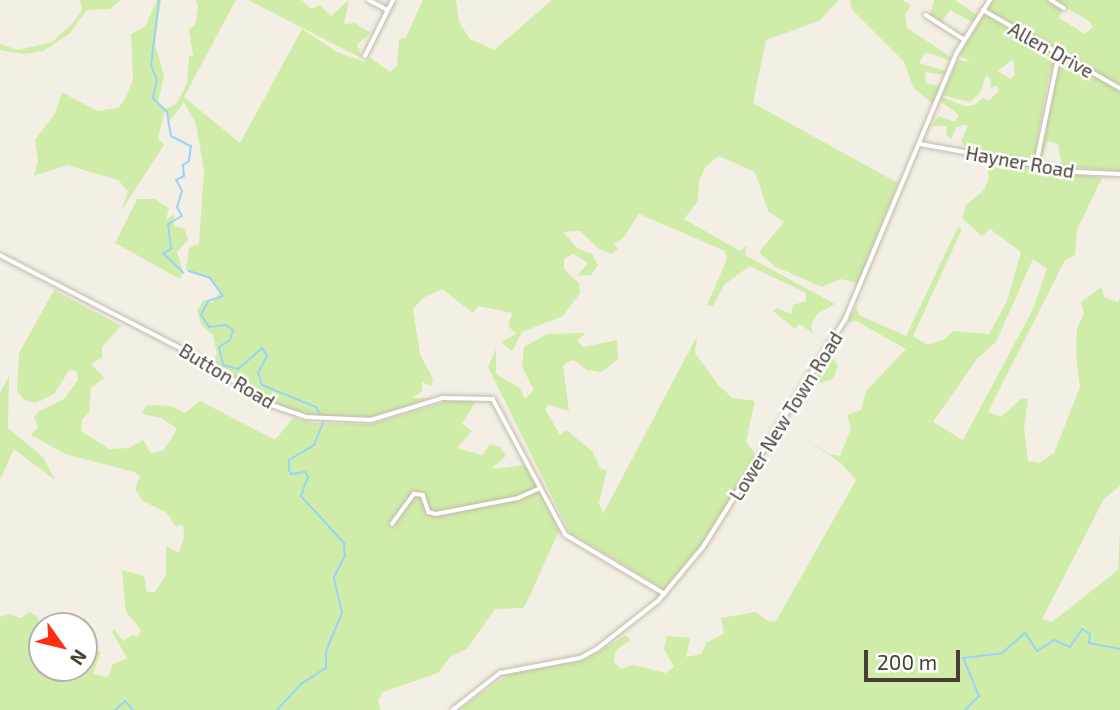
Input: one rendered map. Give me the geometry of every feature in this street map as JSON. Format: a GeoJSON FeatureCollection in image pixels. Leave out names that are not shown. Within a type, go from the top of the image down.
{"type":"FeatureCollection","features":[{"type":"Feature","properties":{"kind":"street"},"geometry":{"type":"LineString","coordinates":[[369,0],[388,10]]}},
{"type":"Feature","properties":{"kind":"street"},"geometry":{"type":"LineString","coordinates":[[365,55],[393,0]]}},
{"type":"Feature","properties":{"kind":"street","name":"Lower New Town Road"},"geometry":{"type":"LineString","coordinates":[[453,710],[500,673],[580,657],[597,649],[665,594],[713,534],[833,341],[965,40],[990,0]]}},
{"type":"Feature","properties":{"kind":"street"},"geometry":{"type":"LineString","coordinates":[[1051,0],[1064,8]]}},
{"type":"Feature","properties":{"kind":"street","name":"Allen Drive"},"geometry":{"type":"LineString","coordinates":[[983,10],[1120,88]]}},
{"type":"Feature","properties":{"kind":"street"},"geometry":{"type":"LineString","coordinates":[[926,15],[965,40]]}},
{"type":"Feature","properties":{"kind":"street"},"geometry":{"type":"LineString","coordinates":[[1036,164],[1059,54]]}},
{"type":"Feature","properties":{"kind":"street","name":"Hayner Road"},"geometry":{"type":"LineString","coordinates":[[920,144],[1036,164],[1120,174]]}},
{"type":"Feature","properties":{"kind":"street","name":"Button Road"},"geometry":{"type":"LineString","coordinates":[[0,255],[204,360],[269,404],[306,417],[371,420],[443,398],[494,399],[499,402],[566,535],[665,594]]}},
{"type":"Feature","properties":{"kind":"street"},"geometry":{"type":"LineString","coordinates":[[393,524],[414,494],[423,495],[429,512],[436,514],[518,498],[540,488]]}},
{"type":"Feature","properties":{"kind":"green space"},"geometry":{"type":"Polygon","coordinates":[[[80,0],[121,0],[110,9],[87,10],[69,34],[43,51],[24,54],[0,50],[0,44],[18,50],[52,42],[73,23],[82,9],[80,0]]]}},
{"type":"Feature","properties":{"kind":"green space"},"geometry":{"type":"Polygon","coordinates":[[[157,0],[161,0],[155,44],[164,76],[158,102],[165,109],[176,104],[187,84],[189,56],[193,56],[189,29],[195,25],[198,8],[196,0],[236,0],[184,97],[240,143],[302,29],[337,52],[365,62],[368,56],[390,72],[397,66],[399,40],[406,37],[423,0],[456,0],[459,22],[470,39],[494,50],[552,0],[839,0],[819,21],[766,40],[753,103],[898,183],[858,283],[840,279],[822,287],[774,266],[759,252],[784,222],[768,211],[755,172],[719,156],[706,166],[699,181],[698,201],[684,219],[740,251],[747,245],[745,255],[835,304],[817,314],[811,325],[813,333],[799,324],[795,329],[773,311],[777,308],[791,314],[793,305],[806,301],[806,293],[750,266],[725,284],[713,306],[707,305],[727,259],[725,251],[639,214],[624,237],[614,244],[618,249],[612,254],[599,249],[580,231],[563,232],[577,248],[592,254],[598,265],[591,275],[577,276],[588,263],[573,254],[564,259],[564,269],[579,283],[580,293],[563,316],[522,332],[512,351],[501,342],[516,334],[508,326],[512,313],[478,306],[473,313],[442,289],[423,298],[413,309],[420,354],[433,379],[431,386],[422,382],[422,391],[413,398],[431,398],[372,417],[306,416],[270,401],[212,362],[217,354],[213,335],[202,326],[197,311],[204,299],[212,303],[220,292],[209,279],[186,270],[189,248],[199,243],[204,171],[196,124],[184,102],[170,121],[165,111],[158,138],[164,145],[121,211],[128,191],[118,180],[67,165],[34,176],[38,160],[35,140],[55,113],[62,92],[97,111],[118,108],[124,101],[133,80],[131,34],[145,27],[157,0]]]}},
{"type":"Feature","properties":{"kind":"green space"},"geometry":{"type":"Polygon","coordinates":[[[248,0],[302,0],[311,9],[320,5],[331,16],[349,0],[344,24],[355,23],[371,33],[357,45],[363,59],[248,0]]]}},
{"type":"Feature","properties":{"kind":"green space"},"geometry":{"type":"Polygon","coordinates":[[[850,0],[903,0],[911,6],[905,14],[907,28],[951,57],[950,61],[926,52],[919,63],[946,71],[945,75],[925,72],[926,83],[940,86],[933,104],[913,87],[904,62],[852,10],[850,0]]]}},
{"type":"Feature","properties":{"kind":"green space"},"geometry":{"type":"Polygon","coordinates":[[[934,0],[955,0],[977,15],[972,22],[950,10],[941,23],[930,15],[934,0]]]}},
{"type":"Feature","properties":{"kind":"green space"},"geometry":{"type":"Polygon","coordinates":[[[992,0],[1049,0],[1063,9],[1059,18],[1085,34],[1093,27],[1089,21],[1053,0],[1120,0],[1120,172],[1062,166],[1058,144],[1047,141],[1042,159],[1038,159],[1057,55],[1048,80],[1034,162],[967,150],[961,141],[968,126],[965,124],[956,128],[951,139],[946,134],[947,126],[931,126],[939,116],[955,122],[959,115],[940,101],[942,97],[965,106],[974,105],[983,98],[989,101],[999,90],[997,86],[990,88],[991,80],[986,75],[980,93],[970,102],[942,95],[958,60],[971,62],[959,55],[992,0]],[[1013,59],[998,71],[1010,79],[1015,75],[1013,59]]]}},
{"type":"Feature","properties":{"kind":"green space"},"geometry":{"type":"Polygon","coordinates":[[[985,160],[1102,178],[1077,230],[1075,255],[1065,260],[988,412],[1001,417],[1022,398],[1028,399],[1024,430],[1028,461],[1039,463],[1054,453],[1080,387],[1076,354],[1077,328],[1084,314],[1081,302],[1101,287],[1105,298],[1118,302],[1120,297],[1120,486],[1104,499],[1042,619],[1052,622],[1118,570],[1120,530],[1120,710],[459,710],[507,675],[587,659],[626,635],[630,640],[616,650],[614,662],[621,669],[633,665],[666,673],[674,667],[664,649],[667,636],[690,638],[686,657],[701,654],[707,642],[724,634],[721,618],[756,612],[769,622],[776,621],[856,480],[841,463],[785,426],[829,454],[840,456],[851,428],[847,415],[861,410],[866,391],[906,349],[856,321],[847,323],[856,307],[859,315],[906,336],[958,227],[962,229],[913,336],[928,345],[945,339],[953,331],[989,334],[1007,301],[1021,252],[990,229],[982,236],[962,218],[966,205],[984,190],[989,177],[985,160]],[[1033,259],[996,342],[977,359],[933,422],[963,440],[1032,311],[1047,269],[1033,259]]]}},
{"type":"Feature","properties":{"kind":"green space"},"geometry":{"type":"Polygon","coordinates":[[[137,199],[155,199],[169,208],[166,220],[174,214],[174,226],[185,229],[188,240],[177,252],[183,272],[180,279],[115,243],[137,199]]]}},
{"type":"Feature","properties":{"kind":"green space"},"geometry":{"type":"Polygon","coordinates":[[[54,290],[121,326],[102,347],[102,358],[91,364],[104,378],[91,388],[89,413],[82,419],[81,431],[109,449],[129,448],[143,440],[151,453],[164,450],[177,429],[162,418],[142,414],[146,406],[153,405],[171,406],[185,413],[200,401],[275,440],[293,418],[313,423],[372,424],[448,401],[476,401],[462,424],[472,431],[457,448],[482,455],[490,444],[500,447],[506,456],[491,469],[527,465],[559,531],[523,608],[495,609],[467,649],[450,657],[438,673],[383,692],[378,701],[381,710],[0,710],[0,617],[9,614],[20,618],[28,613],[28,682],[98,682],[98,675],[108,677],[113,664],[127,658],[112,632],[114,629],[123,641],[132,635],[138,637],[141,630],[126,612],[122,570],[144,576],[147,592],[155,592],[166,575],[166,546],[179,553],[184,536],[183,525],[175,526],[167,513],[143,501],[135,489],[140,476],[134,472],[65,454],[31,435],[38,427],[34,417],[39,411],[64,399],[78,380],[77,372],[70,369],[54,394],[35,403],[24,400],[17,391],[19,353],[54,290]]]}},
{"type":"Feature","properties":{"kind":"green space"},"geometry":{"type":"Polygon","coordinates":[[[586,333],[577,340],[583,347],[617,340],[618,360],[601,372],[587,370],[574,360],[567,362],[563,366],[569,411],[549,405],[545,409],[560,435],[567,430],[592,451],[601,469],[607,470],[599,503],[603,514],[697,336],[695,353],[719,386],[733,398],[755,401],[746,442],[758,457],[704,541],[664,589],[570,533],[488,367],[496,349],[496,374],[520,388],[525,399],[534,390],[522,367],[524,347],[547,334],[586,333]]]}},
{"type":"Feature","properties":{"kind":"green space"},"geometry":{"type":"Polygon","coordinates":[[[834,348],[831,355],[838,366],[833,379],[810,386],[834,348]]]}},
{"type":"Feature","properties":{"kind":"green space"},"geometry":{"type":"Polygon","coordinates":[[[9,376],[8,428],[43,457],[55,480],[14,449],[0,480],[0,393],[9,376]]]}},
{"type":"Feature","properties":{"kind":"waterway"},"geometry":{"type":"LineString","coordinates":[[159,0],[151,65],[157,80],[153,98],[167,112],[171,136],[191,146],[189,161],[183,165],[184,176],[176,180],[182,191],[177,207],[182,216],[168,224],[171,249],[163,253],[183,272]]}},
{"type":"Feature","properties":{"kind":"waterway"},"geometry":{"type":"LineString","coordinates":[[189,271],[210,278],[223,296],[208,301],[201,315],[209,327],[226,325],[233,330],[230,340],[219,347],[223,365],[238,369],[262,348],[267,356],[258,373],[262,385],[316,407],[322,418]]}},
{"type":"Feature","properties":{"kind":"waterway"},"geometry":{"type":"LineString","coordinates":[[277,710],[301,684],[326,668],[326,651],[342,613],[334,577],[345,555],[344,543],[301,496],[308,477],[305,472],[291,474],[289,470],[289,460],[314,445],[323,423]]}},
{"type":"Feature","properties":{"kind":"waterway"},"geometry":{"type":"LineString","coordinates":[[965,710],[979,696],[963,658],[1002,653],[1025,633],[1037,651],[1054,640],[1070,647],[1082,629],[1090,634],[1089,643],[1120,649]]}},
{"type":"Feature","properties":{"kind":"waterway"},"geometry":{"type":"LineString","coordinates":[[115,710],[125,701],[133,710]]}}]}
